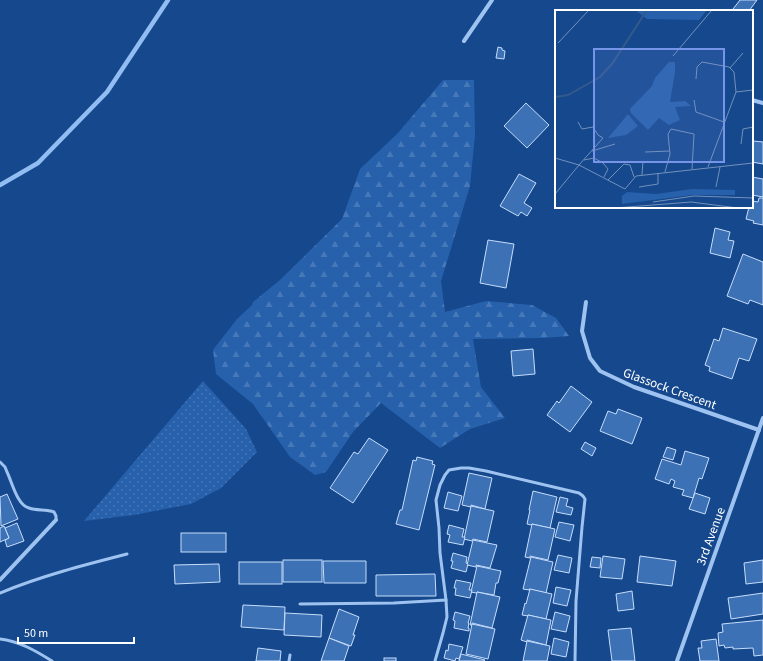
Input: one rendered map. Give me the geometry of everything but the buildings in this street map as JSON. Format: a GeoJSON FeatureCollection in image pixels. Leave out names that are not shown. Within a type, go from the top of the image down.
{"type":"FeatureCollection","features":[{"type":"Feature","properties":{"kind":"street"},"geometry":{"type":"LineString","coordinates":[[464,41],[492,0]]}},
{"type":"Feature","properties":{"kind":"street"},"geometry":{"type":"LineString","coordinates":[[753,100],[763,103]]}},
{"type":"Feature","properties":{"kind":"street","name":"Glassock Crescent"},"geometry":{"type":"LineString","coordinates":[[586,302],[582,331],[590,358],[600,371],[634,387],[758,430]]}},
{"type":"Feature","properties":{"kind":"street","name":"3rd Avenue"},"geometry":{"type":"LineString","coordinates":[[677,661],[763,418]]}},
{"type":"Feature","properties":{"kind":"street"},"geometry":{"type":"LineString","coordinates":[[0,580],[56,520]]}},
{"type":"Feature","properties":{"kind":"lane"},"geometry":{"type":"LineString","coordinates":[[0,462],[5,467],[20,502],[30,509],[54,512],[56,520]]}},
{"type":"Feature","properties":{"kind":"lane"},"geometry":{"type":"LineString","coordinates":[[435,661],[447,617],[436,500],[441,480],[449,470],[462,468],[486,471],[579,493],[585,499],[576,602],[575,661]]}},
{"type":"Feature","properties":{"kind":"lane"},"geometry":{"type":"LineString","coordinates":[[0,593],[47,575],[127,554]]}},
{"type":"Feature","properties":{"kind":"lane"},"geometry":{"type":"LineString","coordinates":[[300,604],[394,603],[446,600]]}},
{"type":"Feature","properties":{"kind":"lane"},"geometry":{"type":"LineString","coordinates":[[0,639],[8,640],[36,650],[52,661]]}},
{"type":"Feature","properties":{"kind":"lane"},"geometry":{"type":"LineString","coordinates":[[289,661],[290,655]]}},
{"type":"Feature","properties":{"kind":"green space"},"geometry":{"type":"Polygon","coordinates":[[[443,80],[474,80],[475,135],[470,186],[441,281],[445,312],[486,301],[532,305],[556,318],[569,336],[473,339],[481,387],[505,418],[470,429],[440,448],[381,403],[353,432],[326,472],[315,475],[290,457],[253,404],[216,374],[213,350],[237,319],[252,305],[253,302],[280,280],[342,219],[360,169],[398,133],[443,80]]]}},
{"type":"Feature","properties":{"kind":"green space"},"geometry":{"type":"Polygon","coordinates":[[[203,381],[246,429],[257,452],[221,488],[191,504],[134,515],[84,521],[203,381]]]}},
{"type":"Feature","properties":{"kind":"waterway"},"geometry":{"type":"LineString","coordinates":[[0,185],[38,163],[107,92],[168,0]]}}]}
